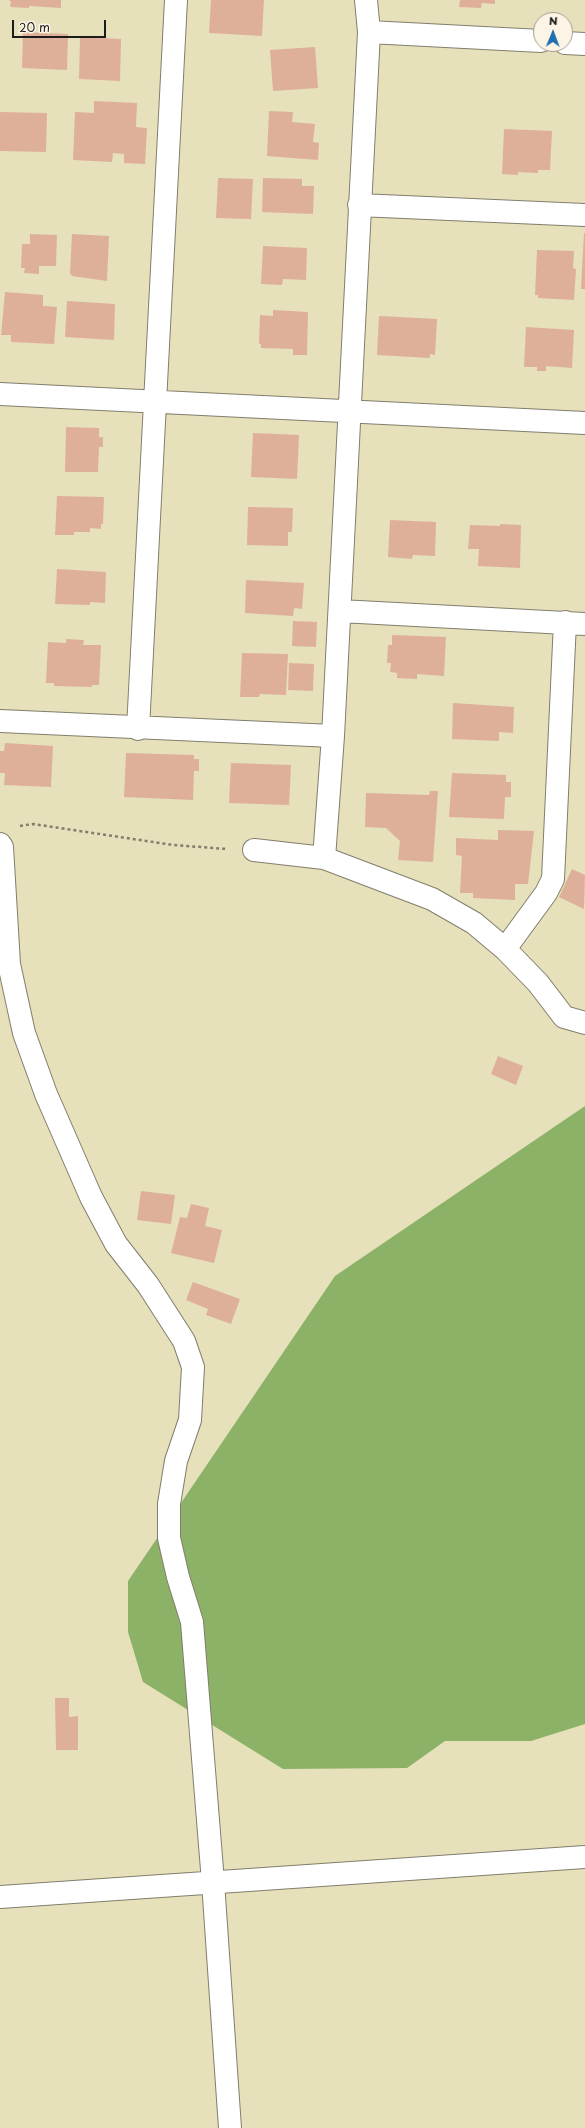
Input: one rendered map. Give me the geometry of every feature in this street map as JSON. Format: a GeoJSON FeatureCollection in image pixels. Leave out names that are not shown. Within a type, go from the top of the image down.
{"type":"FeatureCollection","features":[{"type":"Feature","properties":{"kind":"street"},"geometry":{"type":"LineString","coordinates":[[138,729],[176,0]]}},
{"type":"Feature","properties":{"kind":"street"},"geometry":{"type":"LineString","coordinates":[[324,858],[340,611],[348,410],[369,32],[366,0]]}},
{"type":"Feature","properties":{"kind":"street"},"geometry":{"type":"LineString","coordinates":[[369,32],[533,41]]}},
{"type":"Feature","properties":{"kind":"street"},"geometry":{"type":"LineString","coordinates":[[573,43],[585,44]]}},
{"type":"Feature","properties":{"kind":"street"},"geometry":{"type":"LineString","coordinates":[[359,204],[585,215]]}},
{"type":"Feature","properties":{"kind":"street"},"geometry":{"type":"LineString","coordinates":[[0,394],[348,410],[585,423]]}},
{"type":"Feature","properties":{"kind":"street"},"geometry":{"type":"LineString","coordinates":[[340,611],[575,623],[553,879],[546,894],[505,949]]}},
{"type":"Feature","properties":{"kind":"street"},"geometry":{"type":"LineString","coordinates":[[0,721],[138,729],[333,736]]}},
{"type":"Feature","properties":{"kind":"street"},"geometry":{"type":"LineString","coordinates":[[7,835],[2,847],[9,964],[24,1033],[46,1094],[91,1197],[112,1237],[148,1285],[184,1341],[193,1367],[193,1394],[190,1420],[176,1461],[169,1504],[169,1538],[178,1578],[192,1622],[213,1882],[230,2128]]}},
{"type":"Feature","properties":{"kind":"street"},"geometry":{"type":"LineString","coordinates":[[254,850],[324,858],[432,899],[474,923],[505,949],[538,983],[564,1017],[585,1023]]}},
{"type":"Feature","properties":{"kind":"street"},"geometry":{"type":"LineString","coordinates":[[0,1897],[585,1857]]}},
{"type":"Feature","properties":{"kind":"path"},"geometry":{"type":"LineString","coordinates":[[7,835],[33,824],[173,845],[254,850]]}},
{"type":"Feature","properties":{"kind":"green space"},"geometry":{"type":"Polygon","coordinates":[[[585,1106],[585,1724],[531,1741],[445,1741],[407,1768],[283,1769],[143,1682],[128,1632],[128,1581],[335,1276],[585,1106]]]}},
{"type":"Feature","properties":{"kind":"building"},"geometry":{"type":"Polygon","coordinates":[[[9,0],[61,0],[61,8],[29,6],[29,8],[10,7],[11,2],[9,0]]]}},
{"type":"Feature","properties":{"kind":"building"},"geometry":{"type":"Polygon","coordinates":[[[211,0],[264,0],[262,36],[209,33],[211,0]]]}},
{"type":"Feature","properties":{"kind":"building"},"geometry":{"type":"Polygon","coordinates":[[[460,0],[495,0],[495,4],[482,3],[481,8],[459,7],[460,0]]]}},
{"type":"Feature","properties":{"kind":"building"},"geometry":{"type":"Polygon","coordinates":[[[23,32],[68,34],[67,70],[22,68],[23,32]]]}},
{"type":"Feature","properties":{"kind":"building"},"geometry":{"type":"Polygon","coordinates":[[[80,37],[121,39],[120,81],[79,79],[80,37]]]}},
{"type":"Feature","properties":{"kind":"building"},"geometry":{"type":"Polygon","coordinates":[[[315,47],[318,88],[273,91],[270,50],[315,47]]]}},
{"type":"Feature","properties":{"kind":"building"},"geometry":{"type":"Polygon","coordinates":[[[94,101],[137,103],[136,127],[147,128],[145,164],[124,163],[124,154],[113,153],[112,162],[73,160],[75,112],[94,113],[94,101]]]}},
{"type":"Feature","properties":{"kind":"building"},"geometry":{"type":"Polygon","coordinates":[[[269,111],[293,112],[292,122],[315,124],[313,142],[319,143],[318,160],[267,156],[269,111]]]}},
{"type":"Feature","properties":{"kind":"building"},"geometry":{"type":"Polygon","coordinates":[[[0,112],[47,113],[46,152],[0,151],[0,112]]]}},
{"type":"Feature","properties":{"kind":"building"},"geometry":{"type":"Polygon","coordinates":[[[504,129],[552,131],[550,170],[538,170],[538,173],[518,172],[518,175],[502,174],[504,129]]]}},
{"type":"Feature","properties":{"kind":"building"},"geometry":{"type":"Polygon","coordinates":[[[218,178],[253,179],[251,219],[216,218],[218,178]]]}},
{"type":"Feature","properties":{"kind":"building"},"geometry":{"type":"Polygon","coordinates":[[[263,178],[302,179],[302,186],[314,186],[313,214],[262,212],[263,178]]]}},
{"type":"Feature","properties":{"kind":"building"},"geometry":{"type":"Polygon","coordinates":[[[584,233],[585,289],[581,289],[584,233]]]}},
{"type":"Feature","properties":{"kind":"building"},"geometry":{"type":"Polygon","coordinates":[[[30,234],[57,235],[56,266],[39,266],[39,274],[24,273],[25,268],[21,268],[22,244],[30,244],[30,234]]]}},
{"type":"Feature","properties":{"kind":"building"},"geometry":{"type":"Polygon","coordinates":[[[72,234],[109,236],[107,281],[72,276],[70,273],[72,234]]]}},
{"type":"Feature","properties":{"kind":"building"},"geometry":{"type":"Polygon","coordinates":[[[263,246],[307,248],[306,280],[283,279],[282,285],[261,284],[263,246]]]}},
{"type":"Feature","properties":{"kind":"building"},"geometry":{"type":"Polygon","coordinates":[[[537,250],[574,251],[573,268],[576,269],[574,300],[538,298],[538,295],[535,295],[537,250]]]}},
{"type":"Feature","properties":{"kind":"building"},"geometry":{"type":"Polygon","coordinates":[[[5,292],[43,295],[43,306],[57,307],[54,344],[11,342],[11,335],[1,335],[5,292]]]}},
{"type":"Feature","properties":{"kind":"building"},"geometry":{"type":"Polygon","coordinates":[[[67,301],[115,304],[114,340],[65,337],[67,301]]]}},
{"type":"Feature","properties":{"kind":"building"},"geometry":{"type":"Polygon","coordinates":[[[273,310],[308,312],[307,355],[293,355],[293,349],[261,348],[261,344],[259,344],[260,315],[273,316],[273,310]]]}},
{"type":"Feature","properties":{"kind":"building"},"geometry":{"type":"Polygon","coordinates":[[[379,316],[437,319],[435,355],[430,354],[430,358],[377,355],[379,316]]]}},
{"type":"Feature","properties":{"kind":"building"},"geometry":{"type":"Polygon","coordinates":[[[526,327],[574,330],[572,368],[546,366],[546,371],[537,371],[537,367],[524,367],[526,327]]]}},
{"type":"Feature","properties":{"kind":"building"},"geometry":{"type":"Polygon","coordinates":[[[66,427],[99,428],[99,437],[103,437],[103,447],[99,447],[98,472],[65,472],[66,427]]]}},
{"type":"Feature","properties":{"kind":"building"},"geometry":{"type":"Polygon","coordinates":[[[253,433],[299,435],[297,479],[251,477],[253,433]]]}},
{"type":"Feature","properties":{"kind":"building"},"geometry":{"type":"Polygon","coordinates":[[[57,496],[104,497],[103,524],[101,524],[101,529],[90,528],[90,532],[74,532],[74,535],[55,535],[57,496]]]}},
{"type":"Feature","properties":{"kind":"building"},"geometry":{"type":"Polygon","coordinates":[[[248,507],[293,508],[292,532],[288,532],[288,546],[247,545],[248,507]]]}},
{"type":"Feature","properties":{"kind":"building"},"geometry":{"type":"Polygon","coordinates":[[[390,520],[436,522],[435,556],[413,555],[412,559],[388,557],[390,520]]]}},
{"type":"Feature","properties":{"kind":"building"},"geometry":{"type":"Polygon","coordinates":[[[500,524],[521,525],[520,568],[478,566],[479,549],[468,549],[470,525],[500,526],[500,524]]]}},
{"type":"Feature","properties":{"kind":"building"},"geometry":{"type":"Polygon","coordinates":[[[57,569],[106,572],[105,603],[90,602],[90,605],[55,604],[57,569]]]}},
{"type":"Feature","properties":{"kind":"building"},"geometry":{"type":"Polygon","coordinates":[[[246,580],[304,583],[302,609],[294,608],[293,616],[245,613],[246,580]]]}},
{"type":"Feature","properties":{"kind":"building"},"geometry":{"type":"Polygon","coordinates":[[[293,621],[317,622],[316,647],[292,646],[293,621]]]}},
{"type":"Feature","properties":{"kind":"building"},"geometry":{"type":"Polygon","coordinates":[[[392,635],[446,637],[444,676],[417,674],[417,679],[397,678],[397,673],[390,672],[391,663],[387,663],[388,645],[392,645],[392,635]]]}},
{"type":"Feature","properties":{"kind":"building"},"geometry":{"type":"Polygon","coordinates":[[[66,639],[84,640],[83,645],[101,645],[99,685],[92,685],[92,687],[54,686],[54,683],[46,683],[48,642],[66,643],[66,639]]]}},
{"type":"Feature","properties":{"kind":"building"},"geometry":{"type":"Polygon","coordinates":[[[242,653],[288,654],[286,695],[260,694],[259,697],[240,697],[242,653]]]}},
{"type":"Feature","properties":{"kind":"building"},"geometry":{"type":"Polygon","coordinates":[[[289,663],[314,664],[313,691],[288,690],[289,663]]]}},
{"type":"Feature","properties":{"kind":"building"},"geometry":{"type":"Polygon","coordinates":[[[453,703],[514,707],[513,733],[499,732],[499,741],[452,739],[453,703]]]}},
{"type":"Feature","properties":{"kind":"building"},"geometry":{"type":"Polygon","coordinates":[[[5,743],[53,746],[51,787],[4,785],[5,773],[0,773],[0,751],[4,751],[5,743]]]}},
{"type":"Feature","properties":{"kind":"building"},"geometry":{"type":"Polygon","coordinates":[[[126,753],[194,755],[194,759],[199,759],[199,771],[194,771],[193,800],[124,797],[126,753]]]}},
{"type":"Feature","properties":{"kind":"building"},"geometry":{"type":"Polygon","coordinates":[[[231,763],[291,765],[289,805],[229,803],[231,763]]]}},
{"type":"Feature","properties":{"kind":"building"},"geometry":{"type":"Polygon","coordinates":[[[452,773],[506,775],[506,782],[511,782],[511,797],[505,797],[504,819],[449,817],[452,773]]]}},
{"type":"Feature","properties":{"kind":"building"},"geometry":{"type":"Polygon","coordinates":[[[430,791],[438,791],[433,862],[398,860],[400,841],[386,828],[365,827],[366,793],[429,795],[430,791]]]}},
{"type":"Feature","properties":{"kind":"building"},"geometry":{"type":"Polygon","coordinates":[[[498,830],[534,831],[528,884],[515,884],[515,900],[473,898],[473,893],[460,893],[462,856],[456,855],[456,838],[498,840],[498,830]]]}},
{"type":"Feature","properties":{"kind":"building"},"geometry":{"type":"Polygon","coordinates":[[[572,869],[585,875],[584,909],[559,897],[572,869]]]}},
{"type":"Feature","properties":{"kind":"building"},"geometry":{"type":"Polygon","coordinates":[[[498,1056],[523,1066],[516,1085],[491,1074],[498,1056]]]}},
{"type":"Feature","properties":{"kind":"building"},"geometry":{"type":"Polygon","coordinates":[[[141,1191],[175,1195],[171,1224],[137,1220],[141,1191]]]}},
{"type":"Feature","properties":{"kind":"building"},"geometry":{"type":"Polygon","coordinates":[[[191,1204],[209,1208],[205,1226],[222,1230],[214,1263],[171,1253],[180,1217],[187,1218],[191,1204]]]}},
{"type":"Feature","properties":{"kind":"building"},"geometry":{"type":"Polygon","coordinates":[[[193,1282],[240,1299],[231,1324],[206,1315],[208,1309],[186,1300],[193,1282]]]}},
{"type":"Feature","properties":{"kind":"building"},"geometry":{"type":"Polygon","coordinates":[[[55,1698],[69,1698],[69,1717],[78,1716],[78,1750],[56,1750],[55,1698]]]}}]}
